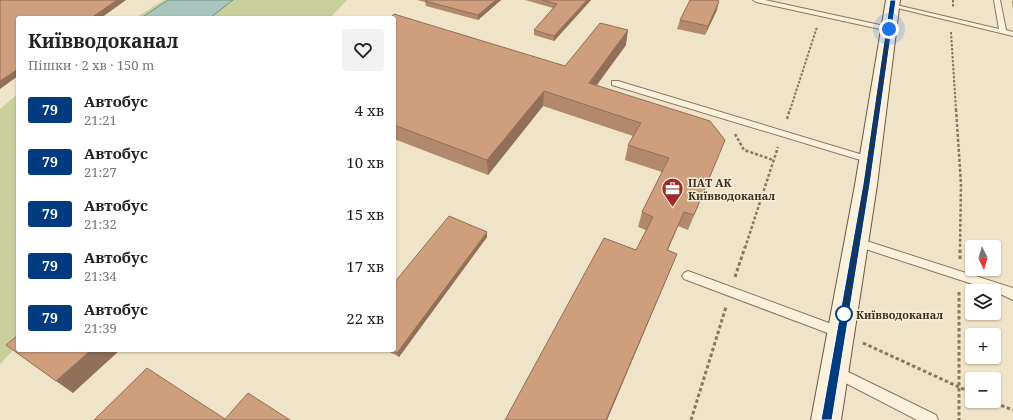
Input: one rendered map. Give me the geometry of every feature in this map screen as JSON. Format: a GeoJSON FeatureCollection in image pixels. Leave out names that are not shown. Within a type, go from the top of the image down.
{"type":"FeatureCollection","features":[{"type":"Feature","properties":{"kind":"street"},"geometry":{"type":"LineString","coordinates":[[826,420],[857,242],[893,3]]}},
{"type":"Feature","properties":{"kind":"lane"},"geometry":{"type":"LineString","coordinates":[[756,0],[889,29]]}},
{"type":"Feature","properties":{"kind":"lane"},"geometry":{"type":"LineString","coordinates":[[997,0],[1003,32]]}},
{"type":"Feature","properties":{"kind":"lane"},"geometry":{"type":"LineString","coordinates":[[893,3],[952,20],[1013,34]]}},
{"type":"Feature","properties":{"kind":"lane"},"geometry":{"type":"LineString","coordinates":[[615,83],[870,160]]}},
{"type":"Feature","properties":{"kind":"lane"},"geometry":{"type":"LineString","coordinates":[[857,242],[1010,292],[1013,295]]}},
{"type":"Feature","properties":{"kind":"lane"},"geometry":{"type":"LineString","coordinates":[[688,276],[841,333]]}},
{"type":"Feature","properties":{"kind":"lane"},"geometry":{"type":"LineString","coordinates":[[834,371],[931,420]]}},
{"type":"Feature","properties":{"kind":"path"},"geometry":{"type":"LineString","coordinates":[[953,0],[950,42],[961,184],[958,387],[959,420]]}},
{"type":"Feature","properties":{"kind":"path"},"geometry":{"type":"LineString","coordinates":[[691,420],[730,291],[821,14]]}},
{"type":"Feature","properties":{"kind":"path"},"geometry":{"type":"LineString","coordinates":[[725,116],[744,150],[773,160]]}},
{"type":"Feature","properties":{"kind":"path"},"geometry":{"type":"LineString","coordinates":[[841,333],[965,390]]}},
{"type":"Feature","properties":{"kind":"path"},"geometry":{"type":"LineString","coordinates":[[1001,405],[1013,410]]}},
{"type":"Feature","properties":{"kind":"green space"},"geometry":{"type":"Polygon","coordinates":[[[164,0],[347,0],[332,16],[138,16],[164,0]]]}},
{"type":"Feature","properties":{"kind":"green space"},"geometry":{"type":"Polygon","coordinates":[[[16,96],[16,347],[0,364],[0,109],[16,96]]]}},
{"type":"Feature","properties":{"kind":"water"},"geometry":{"type":"Polygon","coordinates":[[[168,0],[233,0],[213,16],[144,16],[168,0]]]}},
{"type":"Feature","properties":{"kind":"building"},"geometry":{"type":"Polygon","coordinates":[[[0,0],[117,0],[94,16],[16,16],[16,70],[0,81],[0,0]]]}},
{"type":"Feature","properties":{"kind":"building"},"geometry":{"type":"Polygon","coordinates":[[[496,0],[478,15],[425,1],[496,0]]]}},
{"type":"Feature","properties":{"kind":"building"},"geometry":{"type":"Polygon","coordinates":[[[542,0],[587,0],[554,36],[534,30],[557,4],[542,0]]]}},
{"type":"Feature","properties":{"kind":"building"},"geometry":{"type":"Polygon","coordinates":[[[690,0],[719,1],[708,26],[680,20],[690,0]]]}},
{"type":"Feature","properties":{"kind":"building","name":"ПАТ АК Київводоканал"},"geometry":{"type":"Polygon","coordinates":[[[394,14],[565,66],[600,23],[628,30],[589,83],[710,121],[725,140],[694,215],[684,212],[667,250],[677,254],[606,420],[505,420],[604,238],[636,250],[653,217],[642,212],[669,158],[628,145],[641,123],[544,91],[487,160],[396,126],[396,16],[392,16],[394,14]]]}},
{"type":"Feature","properties":{"kind":"building"},"geometry":{"type":"Polygon","coordinates":[[[449,216],[487,232],[397,353],[395,352],[396,281],[449,216]]]}},
{"type":"Feature","properties":{"kind":"building"},"geometry":{"type":"Polygon","coordinates":[[[16,337],[16,352],[89,352],[56,381],[6,345],[16,337]]]}},
{"type":"Feature","properties":{"kind":"building"},"geometry":{"type":"Polygon","coordinates":[[[147,368],[225,419],[248,393],[290,420],[94,420],[147,368]]]}},
{"type":"Feature","properties":{"kind":"bus line","name":"79"},"geometry":{"type":"LineString","coordinates":[[826,420],[866,184],[893,0]]}},
{"type":"Feature","properties":{"kind":"place","name":"ПАТ АК Київводоканал"},"geometry":{"type":"Point","coordinates":[673,208]}},
{"type":"Feature","properties":{"kind":"place","name":"Київводоканал"},"geometry":{"type":"Point","coordinates":[844,314]}},
{"type":"Feature","properties":{"kind":"route"},"geometry":{"type":"LineString","coordinates":[[844,314],[844,318],[889,29]]}}]}
